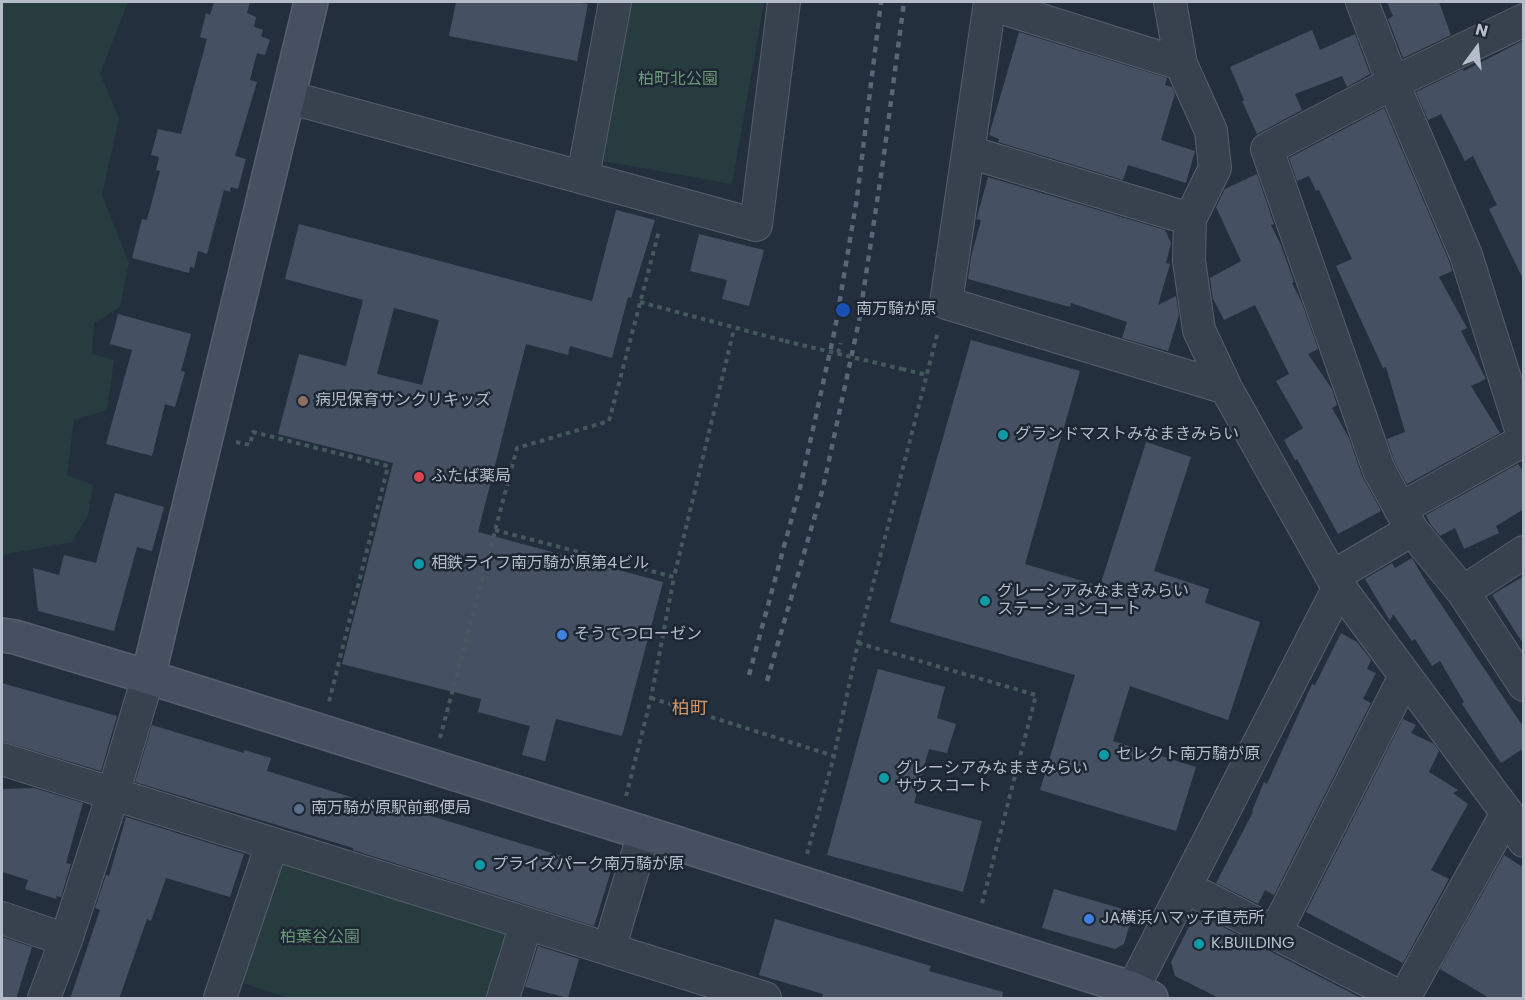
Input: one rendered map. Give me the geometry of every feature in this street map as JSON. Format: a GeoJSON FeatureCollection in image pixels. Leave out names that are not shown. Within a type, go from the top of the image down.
{"type":"FeatureCollection","features":[{"type":"Feature","properties":{"kind":"street"},"geometry":{"type":"LineString","coordinates":[[44,999],[66,940],[148,677],[311,2]]}},
{"type":"Feature","properties":{"kind":"street"},"geometry":{"type":"LineString","coordinates":[[583,177],[615,2]]}},
{"type":"Feature","properties":{"kind":"street"},"geometry":{"type":"LineString","coordinates":[[288,97],[756,225],[784,2]]}},
{"type":"Feature","properties":{"kind":"street"},"geometry":{"type":"LineString","coordinates":[[1170,2],[1181,64],[1211,131],[1215,168],[1190,219],[1189,261],[1199,330],[1226,388],[1336,582],[1507,813],[1524,841]]}},
{"type":"Feature","properties":{"kind":"street"},"geometry":{"type":"LineString","coordinates":[[2,635],[148,677],[644,833],[1137,995],[1185,887],[1336,582],[1406,519],[1524,440],[1466,255],[1393,83],[1362,2]]}},
{"type":"Feature","properties":{"kind":"street"},"geometry":{"type":"LineString","coordinates":[[1181,64],[990,3],[946,303],[1226,388]]}},
{"type":"Feature","properties":{"kind":"street"},"geometry":{"type":"LineString","coordinates":[[1524,20],[1393,83],[1266,149],[1379,470],[1406,519],[1463,592],[1524,685]]}},
{"type":"Feature","properties":{"kind":"street"},"geometry":{"type":"LineString","coordinates":[[969,152],[1190,219]]}},
{"type":"Feature","properties":{"kind":"street"},"geometry":{"type":"LineString","coordinates":[[1463,592],[1524,552]]}},
{"type":"Feature","properties":{"kind":"street"},"geometry":{"type":"LineString","coordinates":[[1275,933],[1404,676]]}},
{"type":"Feature","properties":{"kind":"street"},"geometry":{"type":"LineString","coordinates":[[2,759],[765,999]]}},
{"type":"Feature","properties":{"kind":"street"},"geometry":{"type":"LineString","coordinates":[[1185,887],[1403,999],[1507,813]]}},
{"type":"Feature","properties":{"kind":"street"},"geometry":{"type":"LineString","coordinates":[[609,950],[644,833]]}},
{"type":"Feature","properties":{"kind":"street"},"geometry":{"type":"LineString","coordinates":[[229,996],[272,844]]}},
{"type":"Feature","properties":{"kind":"street"},"geometry":{"type":"LineString","coordinates":[[2,918],[66,940]]}},
{"type":"Feature","properties":{"kind":"street"},"geometry":{"type":"LineString","coordinates":[[502,999],[526,924]]}},
{"type":"Feature","properties":{"kind":"path"},"geometry":{"type":"LineString","coordinates":[[440,738],[517,448],[609,421],[669,200]]}},
{"type":"Feature","properties":{"kind":"path"},"geometry":{"type":"LineString","coordinates":[[640,302],[734,329],[927,375]]}},
{"type":"Feature","properties":{"kind":"path"},"geometry":{"type":"LineString","coordinates":[[805,860],[834,756],[858,642],[946,303]]}},
{"type":"Feature","properties":{"kind":"path"},"geometry":{"type":"LineString","coordinates":[[626,797],[651,698],[674,577],[734,329]]}},
{"type":"Feature","properties":{"kind":"path"},"geometry":{"type":"LineString","coordinates":[[838,353],[841,343]]}},
{"type":"Feature","properties":{"kind":"path"},"geometry":{"type":"LineString","coordinates":[[232,441],[250,445],[253,432],[388,466],[328,703]]}},
{"type":"Feature","properties":{"kind":"path"},"geometry":{"type":"LineString","coordinates":[[495,530],[674,577]]}},
{"type":"Feature","properties":{"kind":"path"},"geometry":{"type":"LineString","coordinates":[[858,642],[1036,695],[981,909]]}},
{"type":"Feature","properties":{"kind":"path"},"geometry":{"type":"LineString","coordinates":[[651,698],[834,756]]}},
{"type":"Feature","properties":{"kind":"green space"},"geometry":{"type":"Polygon","coordinates":[[[2,2],[128,2],[100,74],[119,118],[102,195],[129,263],[120,307],[94,323],[92,354],[114,360],[107,410],[74,420],[67,475],[93,485],[88,515],[72,542],[2,555],[2,2]]]}},
{"type":"Feature","properties":{"kind":"green space","name":"柏町北公園"},"geometry":{"type":"Polygon","coordinates":[[[620,2],[764,2],[732,184],[591,159],[620,2]]]}},
{"type":"Feature","properties":{"kind":"green space","name":"柏葉谷公園"},"geometry":{"type":"Polygon","coordinates":[[[281,863],[510,936],[489,998],[289,998],[242,983],[281,863]]]}},
{"type":"Feature","properties":{"kind":"building"},"geometry":{"type":"Polygon","coordinates":[[[214,2],[250,2],[247,13],[256,17],[254,27],[263,30],[261,36],[270,40],[265,55],[257,53],[250,80],[257,82],[235,156],[246,159],[238,189],[231,187],[230,192],[224,190],[207,254],[198,251],[194,268],[190,267],[189,273],[132,258],[142,219],[147,220],[160,171],[156,170],[159,157],[151,155],[158,129],[181,134],[207,39],[200,37],[206,13],[210,15],[214,2]]]}},
{"type":"Feature","properties":{"kind":"building"},"geometry":{"type":"Polygon","coordinates":[[[456,2],[588,4],[577,61],[449,36],[456,2]]]}},
{"type":"Feature","properties":{"kind":"building"},"geometry":{"type":"Polygon","coordinates":[[[1387,2],[1439,2],[1451,35],[1403,58],[1388,19],[1393,16],[1387,2]]]}},
{"type":"Feature","properties":{"kind":"building"},"geometry":{"type":"Polygon","coordinates":[[[1312,30],[1320,50],[1355,34],[1370,74],[1347,87],[1342,76],[1295,94],[1302,110],[1257,134],[1230,67],[1312,30]]]}},
{"type":"Feature","properties":{"kind":"building"},"geometry":{"type":"Polygon","coordinates":[[[1019,32],[1167,78],[1165,85],[1172,87],[1175,94],[1161,140],[1195,151],[1186,183],[1128,165],[1123,180],[998,142],[999,139],[989,135],[1019,32]]]}},
{"type":"Feature","properties":{"kind":"building"},"geometry":{"type":"Polygon","coordinates":[[[1524,40],[1524,281],[1489,209],[1497,205],[1473,156],[1465,161],[1441,114],[1428,120],[1416,92],[1463,69],[1464,71],[1524,40]]]}},
{"type":"Feature","properties":{"kind":"building"},"geometry":{"type":"Polygon","coordinates":[[[1384,108],[1449,261],[1452,271],[1439,277],[1467,328],[1461,331],[1486,379],[1471,386],[1500,433],[1407,484],[1395,463],[1387,439],[1405,432],[1386,367],[1383,368],[1336,266],[1352,259],[1319,190],[1316,191],[1309,176],[1297,181],[1289,158],[1384,108]]]}},
{"type":"Feature","properties":{"kind":"building"},"geometry":{"type":"Polygon","coordinates":[[[1257,174],[1274,224],[1271,225],[1281,245],[1294,282],[1292,283],[1302,303],[1318,349],[1308,354],[1332,389],[1337,405],[1332,408],[1349,438],[1362,476],[1381,511],[1338,534],[1297,459],[1295,460],[1284,440],[1303,428],[1276,381],[1289,374],[1255,305],[1224,320],[1213,299],[1210,278],[1241,261],[1216,207],[1225,189],[1257,174]]]}},
{"type":"Feature","properties":{"kind":"building"},"geometry":{"type":"Polygon","coordinates":[[[988,177],[1165,230],[1171,243],[1166,263],[1170,264],[1158,305],[1176,296],[1179,315],[1168,351],[1122,338],[1127,322],[1071,303],[1070,307],[968,279],[971,257],[981,220],[976,219],[988,177]]]}},
{"type":"Feature","properties":{"kind":"building"},"geometry":{"type":"Polygon","coordinates":[[[616,210],[655,220],[631,298],[628,297],[612,358],[570,346],[568,355],[526,344],[478,532],[663,582],[622,736],[556,719],[545,761],[522,755],[530,726],[478,712],[481,699],[342,664],[393,463],[278,434],[299,354],[346,366],[363,300],[285,279],[299,224],[592,301],[616,210]],[[394,308],[377,374],[422,385],[439,320],[394,308]]]}},
{"type":"Feature","properties":{"kind":"building"},"geometry":{"type":"Polygon","coordinates":[[[699,234],[764,250],[749,306],[722,299],[727,280],[690,271],[699,234]]]}},
{"type":"Feature","properties":{"kind":"building"},"geometry":{"type":"Polygon","coordinates":[[[118,314],[191,334],[181,371],[185,372],[175,407],[165,404],[152,456],[106,444],[132,350],[110,344],[118,314]]]}},
{"type":"Feature","properties":{"kind":"building"},"geometry":{"type":"Polygon","coordinates":[[[971,340],[1080,371],[1025,564],[1100,586],[1146,442],[1191,457],[1154,571],[1209,589],[1205,603],[1260,622],[1228,720],[1130,686],[1113,741],[1196,767],[1176,831],[1040,790],[1075,675],[890,622],[971,340]]]}},
{"type":"Feature","properties":{"kind":"building"},"geometry":{"type":"Polygon","coordinates":[[[1518,464],[1524,472],[1524,509],[1496,526],[1499,533],[1464,549],[1455,528],[1440,536],[1431,525],[1426,515],[1518,464]]]}},
{"type":"Feature","properties":{"kind":"building"},"geometry":{"type":"Polygon","coordinates":[[[115,493],[164,507],[152,551],[137,547],[114,631],[38,611],[33,568],[59,575],[64,555],[96,563],[115,493]]]}},
{"type":"Feature","properties":{"kind":"building"},"geometry":{"type":"Polygon","coordinates":[[[1412,558],[1524,728],[1524,748],[1501,763],[1462,704],[1464,702],[1440,661],[1432,666],[1415,639],[1412,641],[1393,614],[1390,621],[1365,579],[1392,563],[1395,568],[1412,558]]]}},
{"type":"Feature","properties":{"kind":"building"},"geometry":{"type":"Polygon","coordinates":[[[1524,576],[1524,645],[1492,595],[1524,576]]]}},
{"type":"Feature","properties":{"kind":"building"},"geometry":{"type":"Polygon","coordinates":[[[1341,633],[1357,642],[1371,660],[1367,669],[1376,673],[1363,699],[1371,703],[1274,895],[1265,890],[1258,904],[1216,883],[1253,812],[1264,782],[1267,784],[1312,684],[1315,685],[1341,633]]]}},
{"type":"Feature","properties":{"kind":"building","name":"グレーシアみなまきみらい サウスコート"},"geometry":{"type":"Polygon","coordinates":[[[878,669],[945,687],[937,718],[956,724],[947,753],[929,749],[914,803],[982,821],[963,892],[827,855],[878,669]]]}},
{"type":"Feature","properties":{"kind":"building"},"geometry":{"type":"Polygon","coordinates":[[[2,683],[117,716],[101,771],[2,741],[2,683]]]}},
{"type":"Feature","properties":{"kind":"building"},"geometry":{"type":"Polygon","coordinates":[[[1403,719],[1416,725],[1411,733],[1434,744],[1439,751],[1429,772],[1458,790],[1453,793],[1468,804],[1431,870],[1449,879],[1403,963],[1306,912],[1403,719]]]}},
{"type":"Feature","properties":{"kind":"building"},"geometry":{"type":"Polygon","coordinates":[[[152,725],[244,753],[244,750],[271,758],[267,771],[367,802],[369,797],[611,871],[594,926],[353,850],[353,848],[135,782],[152,725]]]}},
{"type":"Feature","properties":{"kind":"building"},"geometry":{"type":"Polygon","coordinates":[[[34,788],[83,803],[66,863],[71,864],[61,897],[57,896],[56,899],[25,889],[28,880],[2,872],[2,789],[34,788]]]}},
{"type":"Feature","properties":{"kind":"building"},"geometry":{"type":"Polygon","coordinates":[[[126,817],[244,854],[230,897],[166,878],[151,921],[147,919],[119,999],[70,999],[100,910],[95,908],[106,875],[109,876],[126,817]]]}},
{"type":"Feature","properties":{"kind":"building"},"geometry":{"type":"Polygon","coordinates":[[[1504,855],[1524,868],[1524,999],[1491,999],[1440,969],[1504,855]]]}},
{"type":"Feature","properties":{"kind":"building"},"geometry":{"type":"Polygon","coordinates":[[[1054,889],[1133,912],[1124,944],[1115,949],[1042,928],[1054,889]]]}},
{"type":"Feature","properties":{"kind":"building"},"geometry":{"type":"Polygon","coordinates":[[[1196,913],[1363,999],[1221,999],[1175,976],[1171,962],[1196,913]]]}},
{"type":"Feature","properties":{"kind":"building"},"geometry":{"type":"Polygon","coordinates":[[[775,919],[931,966],[929,971],[1003,992],[1002,999],[822,999],[823,994],[759,975],[775,919]]]}},
{"type":"Feature","properties":{"kind":"building"},"geometry":{"type":"Polygon","coordinates":[[[2,937],[32,947],[16,999],[2,999],[2,937]]]}},
{"type":"Feature","properties":{"kind":"building"},"geometry":{"type":"Polygon","coordinates":[[[538,946],[579,959],[568,998],[525,987],[538,946]]]}},
{"type":"Feature","properties":{"kind":"railway"},"geometry":{"type":"LineString","coordinates":[[749,675],[800,488],[835,329],[857,198],[881,2]]}},
{"type":"Feature","properties":{"kind":"railway"},"geometry":{"type":"LineString","coordinates":[[767,681],[823,488],[859,321],[904,2]]}},
{"type":"Feature","properties":{"kind":"place","name":"南万騎が原"},"geometry":{"type":"Point","coordinates":[843,310]}},
{"type":"Feature","properties":{"kind":"place","name":"病児保育サンクリキッズ"},"geometry":{"type":"Point","coordinates":[303,401]}},
{"type":"Feature","properties":{"kind":"place","name":"グランドマストみなまきみらい"},"geometry":{"type":"Point","coordinates":[1003,435]}},
{"type":"Feature","properties":{"kind":"place","name":"ふたば薬局"},"geometry":{"type":"Point","coordinates":[419,477]}},
{"type":"Feature","properties":{"kind":"place","name":"相鉄ライフ南万騎が原第4ビル"},"geometry":{"type":"Point","coordinates":[419,564]}},
{"type":"Feature","properties":{"kind":"place","name":"グレーシアみなまきみらい ステーションコート"},"geometry":{"type":"Point","coordinates":[985,601]}},
{"type":"Feature","properties":{"kind":"place","name":"そうてつローゼン"},"geometry":{"type":"Point","coordinates":[562,635]}},
{"type":"Feature","properties":{"kind":"place","name":"セレクト南万騎が原"},"geometry":{"type":"Point","coordinates":[1104,755]}},
{"type":"Feature","properties":{"kind":"place","name":"グレーシアみなまきみらい サウスコート"},"geometry":{"type":"Point","coordinates":[884,778]}},
{"type":"Feature","properties":{"kind":"place","name":"南万騎が原駅前郵便局"},"geometry":{"type":"Point","coordinates":[299,809]}},
{"type":"Feature","properties":{"kind":"place","name":"プライズパーク南万騎が原"},"geometry":{"type":"Point","coordinates":[480,865]}},
{"type":"Feature","properties":{"kind":"place","name":"JA横浜ハマッ子直売所"},"geometry":{"type":"Point","coordinates":[1089,919]}},
{"type":"Feature","properties":{"kind":"place","name":"K.BUILDING"},"geometry":{"type":"Point","coordinates":[1199,944]}},
{"type":"Feature","properties":{"kind":"district","name":"柏町"},"geometry":{"type":"Point","coordinates":[690,709]}}]}
